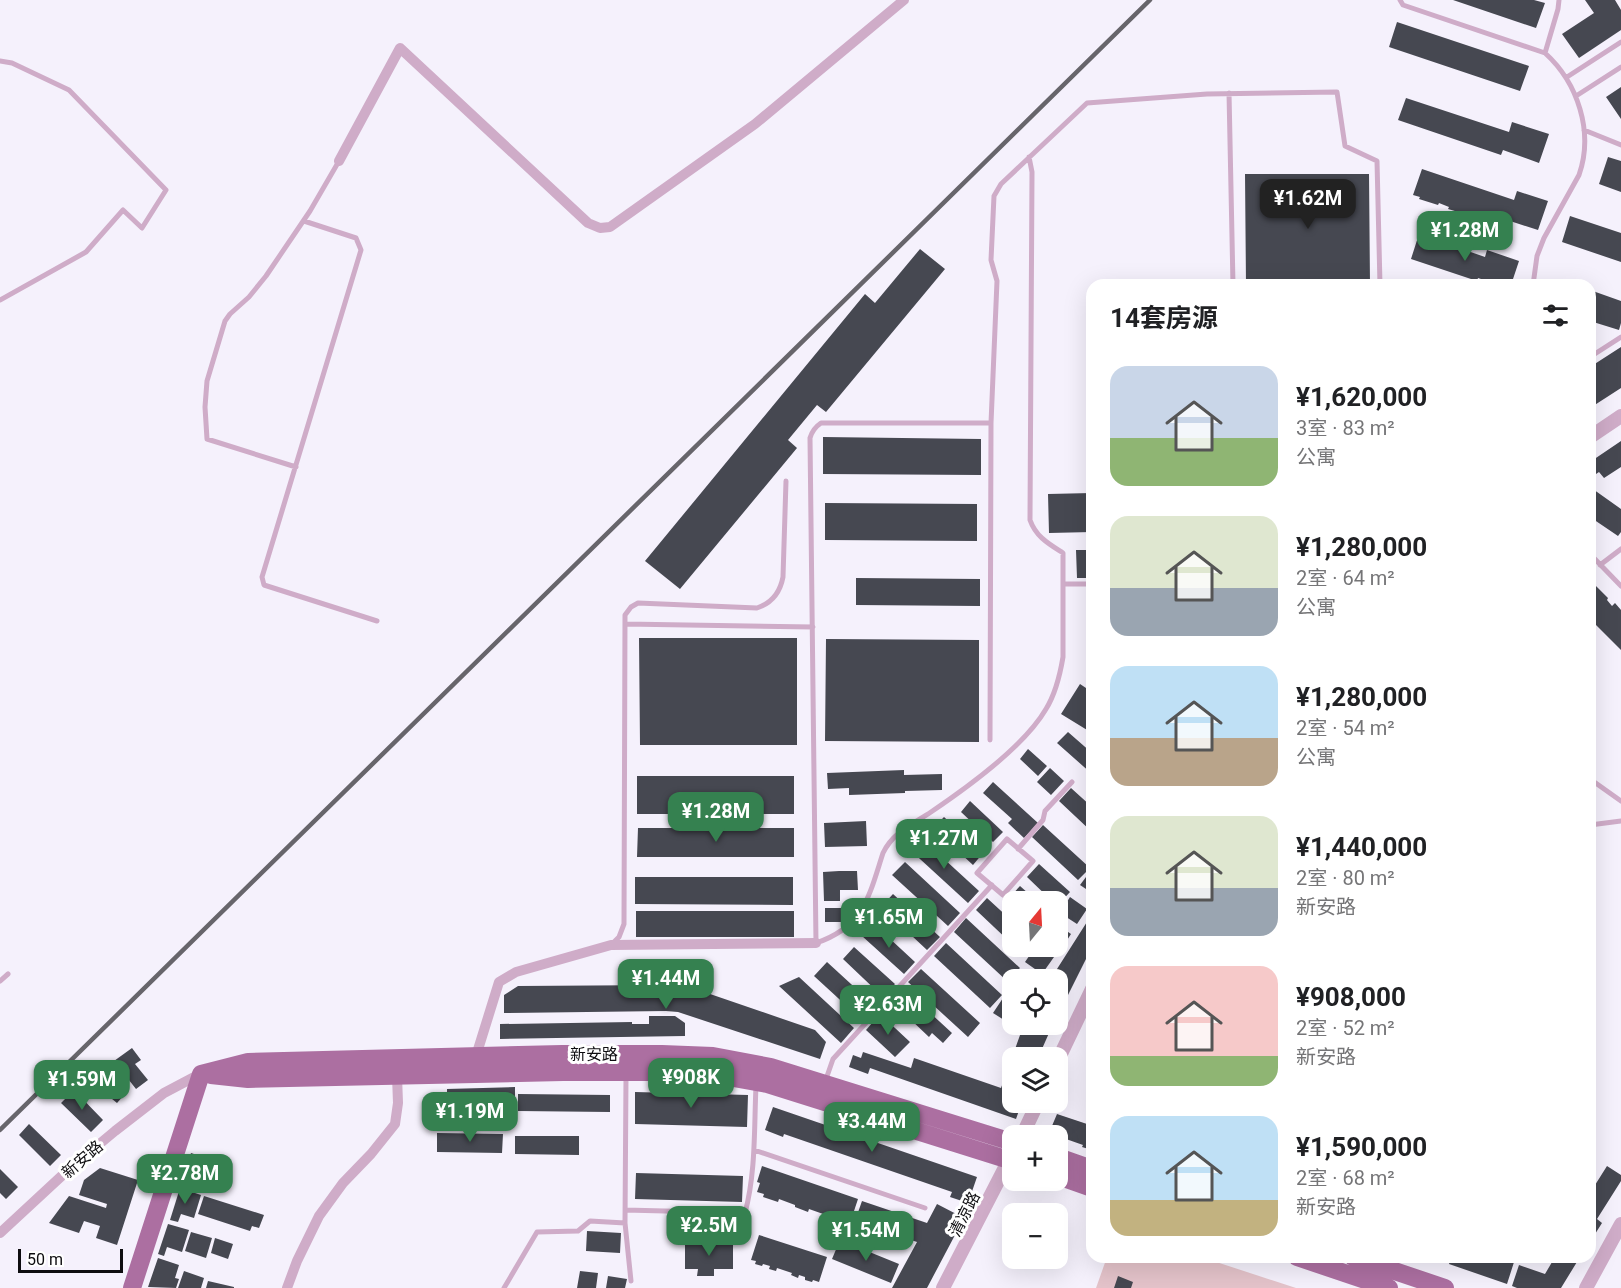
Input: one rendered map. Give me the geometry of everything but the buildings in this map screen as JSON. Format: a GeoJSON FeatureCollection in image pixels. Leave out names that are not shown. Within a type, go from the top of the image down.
{"type":"FeatureCollection","features":[{"type":"Feature","properties":{"kind":"main road","name":"新安路"},"geometry":{"type":"LineString","coordinates":[[201,1074],[248,1062],[562,1054],[696,1055],[742,1060],[825,1083],[1002,1150]]}},
{"type":"Feature","properties":{"kind":"main road","name":"新安路"},"geometry":{"type":"LineString","coordinates":[[201,1074],[248,1079],[563,1071],[687,1072],[756,1082],[1002,1151]]}},
{"type":"Feature","properties":{"kind":"main road"},"geometry":{"type":"LineString","coordinates":[[132,1288],[201,1074]]}},
{"type":"Feature","properties":{"kind":"main road"},"geometry":{"type":"LineString","coordinates":[[1068,1161],[1086,1167]]}},
{"type":"Feature","properties":{"kind":"main road"},"geometry":{"type":"LineString","coordinates":[[1068,1180],[1086,1186]]}},
{"type":"Feature","properties":{"kind":"main road"},"geometry":{"type":"LineString","coordinates":[[1315,1263],[1389,1288]]}},
{"type":"Feature","properties":{"kind":"main road"},"geometry":{"type":"LineString","coordinates":[[1371,1263],[1445,1288]]}},
{"type":"Feature","properties":{"kind":"street"},"geometry":{"type":"LineString","coordinates":[[339,161],[400,48],[588,223],[600,228],[610,227],[755,124],[904,0]]}},
{"type":"Feature","properties":{"kind":"street"},"geometry":{"type":"LineString","coordinates":[[1596,433],[1621,416]]}},
{"type":"Feature","properties":{"kind":"street"},"geometry":{"type":"LineString","coordinates":[[476,1056],[499,982],[516,972],[611,945],[816,943]]}},
{"type":"Feature","properties":{"kind":"street"},"geometry":{"type":"LineString","coordinates":[[1064,1047],[1086,1002]]}},
{"type":"Feature","properties":{"kind":"street","name":"新安路"},"geometry":{"type":"LineString","coordinates":[[0,1233],[114,1131],[164,1093],[201,1074]]}},
{"type":"Feature","properties":{"kind":"street"},"geometry":{"type":"LineString","coordinates":[[286,1288],[319,1216],[343,1183],[371,1154],[394,1124],[398,1103],[397,1076]]}},
{"type":"Feature","properties":{"kind":"street","name":"清凉路"},"geometry":{"type":"LineString","coordinates":[[943,1288],[1002,1173]]}},
{"type":"Feature","properties":{"kind":"street"},"geometry":{"type":"LineString","coordinates":[[1586,1288],[1621,1224]]}},
{"type":"Feature","properties":{"kind":"lane"},"geometry":{"type":"LineString","coordinates":[[1400,0],[1403,5],[1545,53],[1567,77],[1576,96],[1584,130],[1582,167],[1544,238],[1537,256],[1534,279]]}},
{"type":"Feature","properties":{"kind":"lane"},"geometry":{"type":"LineString","coordinates":[[1545,53],[1559,0]]}},
{"type":"Feature","properties":{"kind":"lane"},"geometry":{"type":"LineString","coordinates":[[1567,77],[1621,42]]}},
{"type":"Feature","properties":{"kind":"lane"},"geometry":{"type":"LineString","coordinates":[[0,61],[12,63],[69,90],[166,190],[142,228],[123,210],[86,252],[0,300]]}},
{"type":"Feature","properties":{"kind":"lane"},"geometry":{"type":"LineString","coordinates":[[1576,96],[1621,66]]}},
{"type":"Feature","properties":{"kind":"lane"},"geometry":{"type":"LineString","coordinates":[[990,740],[992,423],[997,281],[991,260],[994,196],[1000,184],[1087,103],[1229,93],[1337,92],[1345,146],[1377,161],[1380,279]]}},
{"type":"Feature","properties":{"kind":"lane"},"geometry":{"type":"LineString","coordinates":[[1229,93],[1233,279]]}},
{"type":"Feature","properties":{"kind":"lane"},"geometry":{"type":"LineString","coordinates":[[1584,130],[1621,144]]}},
{"type":"Feature","properties":{"kind":"lane"},"geometry":{"type":"LineString","coordinates":[[992,423],[821,423],[814,429],[810,438],[816,943],[846,928],[860,913],[883,852],[896,835],[981,776],[1032,729],[1053,697],[1061,671],[1064,657],[1064,553],[1041,538],[1030,520],[1032,172],[1029,157]]}},
{"type":"Feature","properties":{"kind":"lane"},"geometry":{"type":"LineString","coordinates":[[296,467],[207,439],[205,407],[207,381],[225,321],[258,287],[304,221],[339,161]]}},
{"type":"Feature","properties":{"kind":"lane"},"geometry":{"type":"LineString","coordinates":[[304,221],[356,238],[361,250],[262,578],[264,585],[377,621]]}},
{"type":"Feature","properties":{"kind":"lane"},"geometry":{"type":"LineString","coordinates":[[1596,353],[1621,337]]}},
{"type":"Feature","properties":{"kind":"lane"},"geometry":{"type":"LineString","coordinates":[[611,945],[619,937],[624,924],[625,615],[631,607],[638,603],[757,608],[769,603],[779,592],[783,577],[786,482]]}},
{"type":"Feature","properties":{"kind":"lane"},"geometry":{"type":"LineString","coordinates":[[1600,565],[1621,549]]}},
{"type":"Feature","properties":{"kind":"lane"},"geometry":{"type":"LineString","coordinates":[[1596,561],[1621,586]]}},
{"type":"Feature","properties":{"kind":"lane"},"geometry":{"type":"LineString","coordinates":[[1064,584],[1086,584]]}},
{"type":"Feature","properties":{"kind":"lane"},"geometry":{"type":"LineString","coordinates":[[625,624],[813,627]]}},
{"type":"Feature","properties":{"kind":"lane"},"geometry":{"type":"LineString","coordinates":[[1018,849],[1043,820],[1045,811],[1072,782]]}},
{"type":"Feature","properties":{"kind":"lane"},"geometry":{"type":"LineString","coordinates":[[1596,782],[1621,801]]}},
{"type":"Feature","properties":{"kind":"lane"},"geometry":{"type":"LineString","coordinates":[[1596,824],[1621,821]]}},
{"type":"Feature","properties":{"kind":"lane"},"geometry":{"type":"LineString","coordinates":[[1007,839],[1018,849],[1033,861],[1003,895],[977,873],[1007,839]]}},
{"type":"Feature","properties":{"kind":"lane"},"geometry":{"type":"LineString","coordinates":[[825,1083],[833,1059],[992,885]]}},
{"type":"Feature","properties":{"kind":"lane"},"geometry":{"type":"LineString","coordinates":[[0,981],[8,974]]}},
{"type":"Feature","properties":{"kind":"lane"},"geometry":{"type":"LineString","coordinates":[[626,1072],[625,1223],[630,1281]]}},
{"type":"Feature","properties":{"kind":"lane"},"geometry":{"type":"LineString","coordinates":[[626,1210],[745,1213],[750,1194],[754,1150],[756,1082]]}},
{"type":"Feature","properties":{"kind":"lane"},"geometry":{"type":"LineString","coordinates":[[754,1150],[925,1208]]}},
{"type":"Feature","properties":{"kind":"lane"},"geometry":{"type":"LineString","coordinates":[[504,1288],[537,1232],[578,1231],[590,1221],[625,1223]]}},
{"type":"Feature","properties":{"kind":"shaded area"},"geometry":{"type":"Polygon","coordinates":[[[1105,1263],[1219,1263],[1296,1288],[1096,1288],[1105,1263]]]}},
{"type":"Feature","properties":{"kind":"railway"},"geometry":{"type":"LineString","coordinates":[[0,1130],[1150,0]]}}]}
